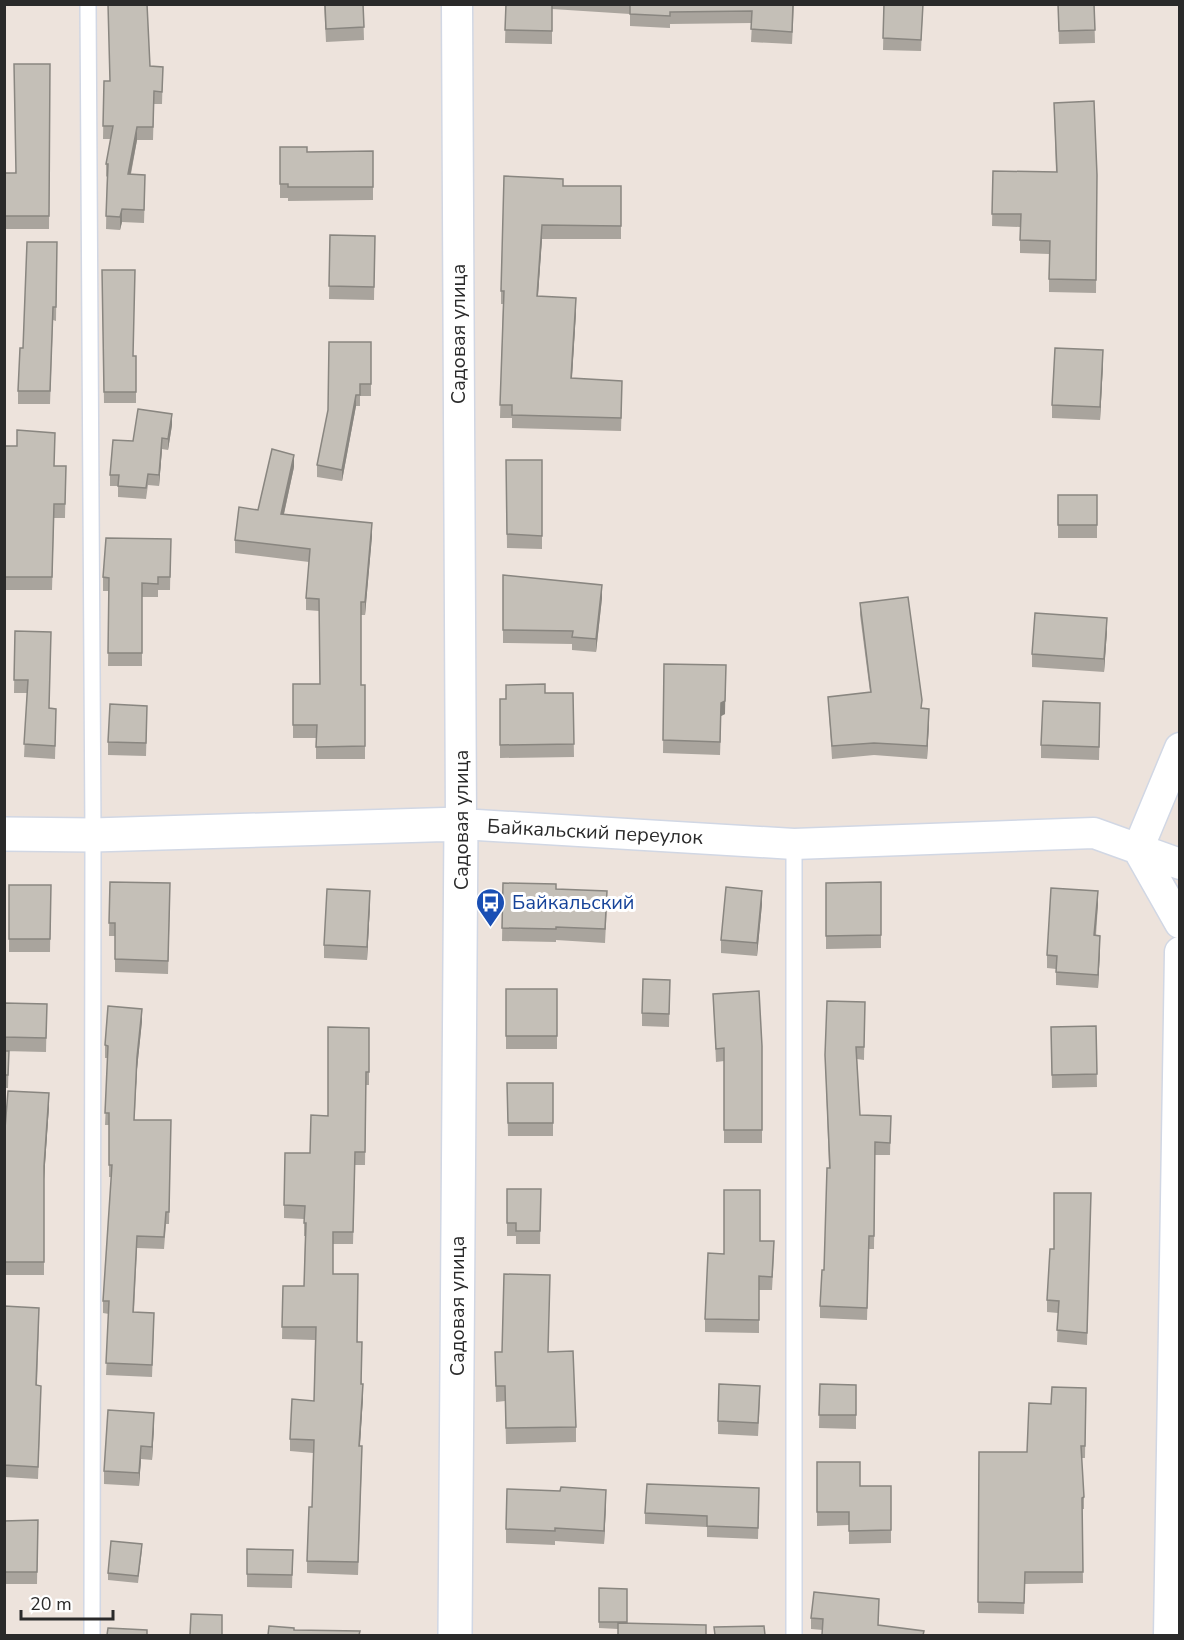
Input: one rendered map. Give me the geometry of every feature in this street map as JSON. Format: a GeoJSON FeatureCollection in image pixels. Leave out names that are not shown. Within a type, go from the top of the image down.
{"type":"FeatureCollection","features":[{"type":"Feature","properties":{"kind":"main road","name":"Байкальский переулок"},"geometry":{"type":"LineString","coordinates":[[4,834],[93,835],[461,824]]}},
{"type":"Feature","properties":{"kind":"main road","name":"Садовая улица"},"geometry":{"type":"LineString","coordinates":[[455,1635],[461,824]]}},
{"type":"Feature","properties":{"kind":"street","name":"Садовая улица"},"geometry":{"type":"LineString","coordinates":[[457,4],[461,824]]}},
{"type":"Feature","properties":{"kind":"street"},"geometry":{"type":"LineString","coordinates":[[1179,748],[1138,849],[1179,923]]}},
{"type":"Feature","properties":{"kind":"street","name":"Байкальский переулок"},"geometry":{"type":"LineString","coordinates":[[461,824],[794,844],[1094,833],[1179,864]]}},
{"type":"Feature","properties":{"kind":"street"},"geometry":{"type":"LineString","coordinates":[[1170,1635],[1179,952]]}},
{"type":"Feature","properties":{"kind":"lane"},"geometry":{"type":"LineString","coordinates":[[88,4],[93,835],[92,1635]]}},
{"type":"Feature","properties":{"kind":"lane"},"geometry":{"type":"LineString","coordinates":[[794,844],[794,1635]]}},
{"type":"Feature","properties":{"kind":"building"},"geometry":{"type":"Polygon","coordinates":[[[108,4],[147,4],[150,66],[163,67],[162,92],[154,91],[153,127],[137,127],[128,174],[145,175],[144,210],[122,209],[120,217],[106,216],[108,164],[106,164],[113,126],[103,126],[104,81],[110,81],[108,4]]]}},
{"type":"Feature","properties":{"kind":"building"},"geometry":{"type":"Polygon","coordinates":[[[325,4],[363,4],[364,27],[326,29],[325,4]]]}},
{"type":"Feature","properties":{"kind":"building"},"geometry":{"type":"Polygon","coordinates":[[[506,4],[552,4],[552,31],[505,30],[506,4]]]}},
{"type":"Feature","properties":{"kind":"building"},"geometry":{"type":"Polygon","coordinates":[[[630,4],[793,4],[792,32],[751,29],[752,11],[670,12],[670,16],[630,14],[630,4]]]}},
{"type":"Feature","properties":{"kind":"building"},"geometry":{"type":"Polygon","coordinates":[[[884,4],[923,4],[921,40],[883,38],[884,4]]]}},
{"type":"Feature","properties":{"kind":"building"},"geometry":{"type":"Polygon","coordinates":[[[1058,4],[1094,4],[1095,30],[1059,31],[1058,4]]]}},
{"type":"Feature","properties":{"kind":"building"},"geometry":{"type":"Polygon","coordinates":[[[14,64],[50,64],[49,216],[4,216],[4,173],[16,173],[14,64]]]}},
{"type":"Feature","properties":{"kind":"building"},"geometry":{"type":"Polygon","coordinates":[[[1094,101],[1097,175],[1096,280],[1049,279],[1050,241],[1020,240],[1021,214],[992,214],[993,171],[1057,172],[1054,103],[1094,101]]]}},
{"type":"Feature","properties":{"kind":"building"},"geometry":{"type":"Polygon","coordinates":[[[280,147],[307,147],[307,152],[373,151],[373,187],[288,187],[288,184],[280,184],[280,147]]]}},
{"type":"Feature","properties":{"kind":"building"},"geometry":{"type":"Polygon","coordinates":[[[504,176],[563,179],[563,186],[621,186],[621,226],[542,225],[537,296],[576,298],[571,378],[622,381],[621,418],[512,415],[512,405],[500,405],[504,291],[501,291],[504,176]]]}},
{"type":"Feature","properties":{"kind":"building"},"geometry":{"type":"Polygon","coordinates":[[[330,235],[375,236],[374,287],[329,286],[330,235]]]}},
{"type":"Feature","properties":{"kind":"building"},"geometry":{"type":"Polygon","coordinates":[[[27,242],[57,242],[56,307],[53,307],[50,391],[18,391],[20,348],[23,348],[27,242]]]}},
{"type":"Feature","properties":{"kind":"building"},"geometry":{"type":"Polygon","coordinates":[[[102,270],[135,270],[133,356],[136,356],[136,392],[104,392],[102,270]]]}},
{"type":"Feature","properties":{"kind":"building"},"geometry":{"type":"Polygon","coordinates":[[[329,342],[371,342],[371,384],[360,384],[360,395],[356,395],[342,470],[317,465],[328,410],[329,342]]]}},
{"type":"Feature","properties":{"kind":"building"},"geometry":{"type":"Polygon","coordinates":[[[1055,348],[1103,350],[1100,407],[1052,405],[1055,348]]]}},
{"type":"Feature","properties":{"kind":"building"},"geometry":{"type":"Polygon","coordinates":[[[138,409],[172,414],[168,439],[162,438],[159,475],[148,474],[146,488],[118,486],[119,475],[110,475],[113,440],[133,441],[138,409]]]}},
{"type":"Feature","properties":{"kind":"building"},"geometry":{"type":"Polygon","coordinates":[[[17,430],[55,433],[54,466],[66,466],[65,504],[54,504],[52,577],[4,577],[4,446],[17,446],[17,430]]]}},
{"type":"Feature","properties":{"kind":"building"},"geometry":{"type":"Polygon","coordinates":[[[272,449],[294,455],[281,514],[372,523],[365,602],[361,602],[361,685],[365,685],[365,746],[316,747],[317,725],[293,725],[293,684],[320,684],[319,599],[306,598],[310,549],[235,540],[239,507],[258,510],[272,449]]]}},
{"type":"Feature","properties":{"kind":"building"},"geometry":{"type":"Polygon","coordinates":[[[506,460],[542,460],[542,536],[507,534],[506,460]]]}},
{"type":"Feature","properties":{"kind":"building"},"geometry":{"type":"Polygon","coordinates":[[[1058,495],[1097,495],[1097,525],[1058,525],[1058,495]]]}},
{"type":"Feature","properties":{"kind":"building"},"geometry":{"type":"Polygon","coordinates":[[[106,538],[171,539],[170,577],[158,577],[158,584],[142,583],[142,653],[108,653],[109,578],[103,577],[106,538]]]}},
{"type":"Feature","properties":{"kind":"building"},"geometry":{"type":"Polygon","coordinates":[[[503,575],[602,585],[596,639],[572,637],[573,631],[503,630],[503,575]]]}},
{"type":"Feature","properties":{"kind":"building"},"geometry":{"type":"Polygon","coordinates":[[[908,597],[922,700],[921,708],[929,709],[927,746],[874,743],[832,746],[828,697],[871,692],[860,603],[908,597]]]}},
{"type":"Feature","properties":{"kind":"building"},"geometry":{"type":"Polygon","coordinates":[[[1035,613],[1107,618],[1104,659],[1032,654],[1035,613]]]}},
{"type":"Feature","properties":{"kind":"building"},"geometry":{"type":"Polygon","coordinates":[[[15,631],[51,632],[49,708],[56,709],[55,746],[24,744],[28,680],[14,680],[15,631]]]}},
{"type":"Feature","properties":{"kind":"building"},"geometry":{"type":"Polygon","coordinates":[[[664,664],[726,665],[725,701],[721,703],[720,742],[663,740],[664,664]]]}},
{"type":"Feature","properties":{"kind":"building"},"geometry":{"type":"Polygon","coordinates":[[[545,684],[545,693],[573,693],[574,744],[500,745],[500,699],[506,699],[506,685],[545,684]]]}},
{"type":"Feature","properties":{"kind":"building"},"geometry":{"type":"Polygon","coordinates":[[[1043,701],[1100,703],[1099,747],[1041,745],[1043,701]]]}},
{"type":"Feature","properties":{"kind":"building"},"geometry":{"type":"Polygon","coordinates":[[[110,704],[147,706],[146,743],[108,742],[110,704]]]}},
{"type":"Feature","properties":{"kind":"building"},"geometry":{"type":"Polygon","coordinates":[[[110,882],[170,883],[168,961],[115,959],[115,923],[109,923],[110,882]]]}},
{"type":"Feature","properties":{"kind":"building"},"geometry":{"type":"Polygon","coordinates":[[[881,882],[881,935],[826,936],[826,883],[881,882]]]}},
{"type":"Feature","properties":{"kind":"building"},"geometry":{"type":"Polygon","coordinates":[[[503,883],[556,884],[556,889],[607,891],[605,929],[502,928],[503,883]]]}},
{"type":"Feature","properties":{"kind":"building"},"geometry":{"type":"Polygon","coordinates":[[[9,885],[51,885],[50,939],[9,939],[9,885]]]}},
{"type":"Feature","properties":{"kind":"building"},"geometry":{"type":"Polygon","coordinates":[[[726,887],[762,891],[757,943],[721,940],[726,887]]]}},
{"type":"Feature","properties":{"kind":"building"},"geometry":{"type":"Polygon","coordinates":[[[1051,888],[1098,891],[1094,935],[1100,936],[1098,975],[1056,972],[1057,956],[1047,955],[1051,888]]]}},
{"type":"Feature","properties":{"kind":"building"},"geometry":{"type":"Polygon","coordinates":[[[327,889],[370,891],[367,947],[324,945],[327,889]]]}},
{"type":"Feature","properties":{"kind":"building"},"geometry":{"type":"Polygon","coordinates":[[[643,979],[670,980],[669,1014],[642,1013],[643,979]]]}},
{"type":"Feature","properties":{"kind":"building"},"geometry":{"type":"Polygon","coordinates":[[[506,989],[557,989],[557,1036],[506,1036],[506,989]]]}},
{"type":"Feature","properties":{"kind":"building"},"geometry":{"type":"Polygon","coordinates":[[[759,991],[762,1046],[762,1130],[724,1130],[724,1048],[716,1049],[713,994],[759,991]]]}},
{"type":"Feature","properties":{"kind":"building"},"geometry":{"type":"Polygon","coordinates":[[[827,1001],[865,1002],[864,1047],[856,1047],[860,1115],[891,1116],[890,1143],[875,1142],[874,1236],[869,1236],[867,1308],[820,1306],[822,1270],[824,1270],[827,1168],[830,1168],[825,1055],[827,1001]]]}},
{"type":"Feature","properties":{"kind":"building"},"geometry":{"type":"Polygon","coordinates":[[[4,1003],[47,1004],[46,1038],[4,1037],[4,1003]]]}},
{"type":"Feature","properties":{"kind":"building"},"geometry":{"type":"Polygon","coordinates":[[[108,1006],[142,1009],[134,1120],[171,1120],[169,1212],[166,1212],[164,1237],[137,1236],[133,1312],[154,1313],[152,1365],[106,1363],[109,1301],[103,1301],[112,1165],[109,1165],[109,1113],[105,1113],[108,1046],[105,1045],[108,1006]]]}},
{"type":"Feature","properties":{"kind":"building"},"geometry":{"type":"Polygon","coordinates":[[[1096,1026],[1097,1074],[1052,1075],[1051,1027],[1096,1026]]]}},
{"type":"Feature","properties":{"kind":"building"},"geometry":{"type":"Polygon","coordinates":[[[328,1027],[369,1028],[365,1152],[355,1152],[353,1232],[333,1232],[333,1274],[358,1274],[357,1342],[362,1342],[361,1384],[363,1384],[359,1446],[362,1446],[358,1562],[307,1561],[309,1507],[312,1507],[314,1440],[290,1439],[292,1399],[314,1401],[316,1327],[282,1327],[283,1286],[304,1286],[306,1223],[304,1223],[305,1206],[284,1205],[285,1153],[310,1153],[311,1115],[328,1116],[328,1027]]]}},
{"type":"Feature","properties":{"kind":"building"},"geometry":{"type":"Polygon","coordinates":[[[4,1051],[9,1051],[8,1075],[4,1075],[4,1051]]]}},
{"type":"Feature","properties":{"kind":"building"},"geometry":{"type":"Polygon","coordinates":[[[507,1083],[553,1083],[553,1123],[508,1123],[507,1083]]]}},
{"type":"Feature","properties":{"kind":"building"},"geometry":{"type":"Polygon","coordinates":[[[8,1091],[49,1093],[44,1166],[44,1262],[4,1262],[4,1141],[8,1091]]]}},
{"type":"Feature","properties":{"kind":"building"},"geometry":{"type":"Polygon","coordinates":[[[507,1189],[541,1189],[540,1231],[516,1231],[516,1223],[507,1223],[507,1189]]]}},
{"type":"Feature","properties":{"kind":"building"},"geometry":{"type":"Polygon","coordinates":[[[724,1190],[760,1190],[760,1241],[774,1241],[772,1277],[759,1276],[759,1320],[705,1319],[708,1253],[724,1254],[724,1190]]]}},
{"type":"Feature","properties":{"kind":"building"},"geometry":{"type":"Polygon","coordinates":[[[1054,1193],[1091,1193],[1087,1333],[1057,1330],[1059,1301],[1047,1300],[1050,1249],[1054,1249],[1054,1193]]]}},
{"type":"Feature","properties":{"kind":"building"},"geometry":{"type":"Polygon","coordinates":[[[504,1274],[550,1275],[548,1352],[573,1351],[576,1427],[506,1428],[505,1386],[496,1386],[495,1352],[502,1352],[504,1274]]]}},
{"type":"Feature","properties":{"kind":"building"},"geometry":{"type":"Polygon","coordinates":[[[4,1306],[39,1308],[36,1385],[41,1386],[38,1467],[4,1465],[4,1306]]]}},
{"type":"Feature","properties":{"kind":"building"},"geometry":{"type":"Polygon","coordinates":[[[719,1384],[760,1386],[758,1423],[718,1421],[719,1384]]]}},
{"type":"Feature","properties":{"kind":"building"},"geometry":{"type":"Polygon","coordinates":[[[820,1384],[856,1385],[856,1415],[819,1415],[820,1384]]]}},
{"type":"Feature","properties":{"kind":"building"},"geometry":{"type":"Polygon","coordinates":[[[1052,1387],[1086,1388],[1085,1446],[1081,1446],[1084,1497],[1082,1498],[1083,1572],[1025,1572],[1024,1603],[978,1602],[979,1452],[1027,1452],[1029,1403],[1051,1404],[1052,1387]]]}},
{"type":"Feature","properties":{"kind":"building"},"geometry":{"type":"Polygon","coordinates":[[[108,1410],[154,1413],[152,1447],[141,1446],[139,1473],[104,1471],[108,1410]]]}},
{"type":"Feature","properties":{"kind":"building"},"geometry":{"type":"Polygon","coordinates":[[[817,1462],[860,1462],[860,1486],[891,1486],[891,1530],[849,1531],[849,1512],[817,1512],[817,1462]]]}},
{"type":"Feature","properties":{"kind":"building"},"geometry":{"type":"Polygon","coordinates":[[[647,1484],[759,1488],[758,1528],[707,1526],[707,1516],[645,1513],[647,1484]]]}},
{"type":"Feature","properties":{"kind":"building"},"geometry":{"type":"Polygon","coordinates":[[[561,1487],[606,1490],[604,1531],[555,1528],[555,1531],[506,1529],[507,1489],[560,1491],[561,1487]]]}},
{"type":"Feature","properties":{"kind":"building"},"geometry":{"type":"Polygon","coordinates":[[[38,1520],[37,1572],[4,1572],[4,1521],[38,1520]]]}},
{"type":"Feature","properties":{"kind":"building"},"geometry":{"type":"Polygon","coordinates":[[[111,1541],[142,1544],[138,1576],[108,1573],[111,1541]]]}},
{"type":"Feature","properties":{"kind":"building"},"geometry":{"type":"Polygon","coordinates":[[[247,1549],[293,1550],[292,1575],[247,1574],[247,1549]]]}},
{"type":"Feature","properties":{"kind":"building"},"geometry":{"type":"Polygon","coordinates":[[[599,1588],[627,1589],[627,1622],[599,1622],[599,1588]]]}},
{"type":"Feature","properties":{"kind":"building"},"geometry":{"type":"Polygon","coordinates":[[[814,1592],[879,1599],[878,1625],[924,1631],[923,1635],[822,1635],[823,1619],[811,1618],[814,1592]]]}},
{"type":"Feature","properties":{"kind":"building"},"geometry":{"type":"Polygon","coordinates":[[[191,1614],[222,1615],[222,1635],[190,1635],[191,1614]]]}},
{"type":"Feature","properties":{"kind":"building"},"geometry":{"type":"Polygon","coordinates":[[[618,1623],[706,1625],[706,1635],[618,1635],[618,1623]]]}},
{"type":"Feature","properties":{"kind":"building"},"geometry":{"type":"Polygon","coordinates":[[[269,1626],[294,1628],[294,1630],[360,1631],[359,1635],[268,1635],[269,1626]]]}},
{"type":"Feature","properties":{"kind":"building"},"geometry":{"type":"Polygon","coordinates":[[[764,1626],[765,1635],[715,1635],[714,1627],[764,1626]]]}},
{"type":"Feature","properties":{"kind":"building"},"geometry":{"type":"Polygon","coordinates":[[[108,1628],[147,1630],[147,1635],[107,1635],[108,1628]]]}},
{"type":"Feature","properties":{"kind":"place","name":"Байкальский"},"geometry":{"type":"Point","coordinates":[491,928]}}]}
